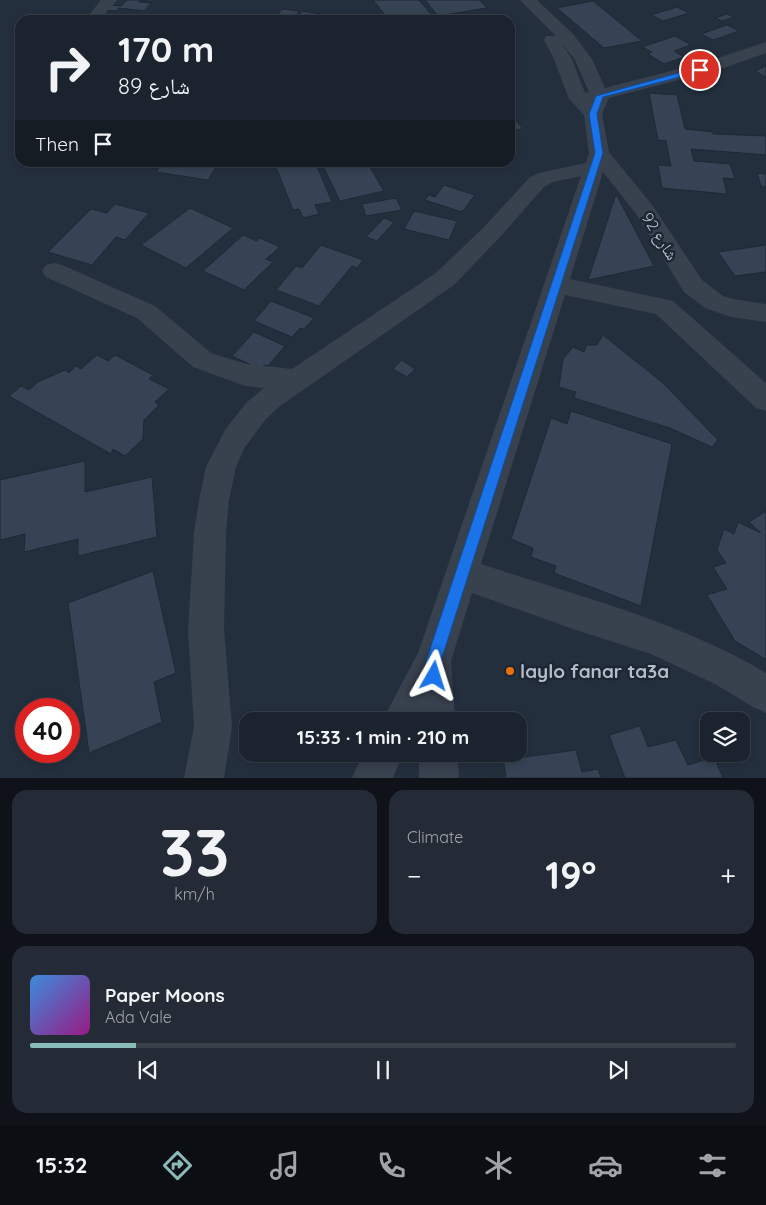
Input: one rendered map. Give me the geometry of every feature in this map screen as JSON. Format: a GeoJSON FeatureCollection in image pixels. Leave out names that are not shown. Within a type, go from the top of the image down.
{"type":"FeatureCollection","features":[{"type":"Feature","properties":{"kind":"street"},"geometry":{"type":"LineString","coordinates":[[96,15],[109,0]]}},
{"type":"Feature","properties":{"kind":"street"},"geometry":{"type":"LineString","coordinates":[[510,0],[544,22]]}},
{"type":"Feature","properties":{"kind":"street"},"geometry":{"type":"LineString","coordinates":[[406,712],[433,661],[596,160],[590,103],[563,59],[544,22],[528,0]]}},
{"type":"Feature","properties":{"kind":"street"},"geometry":{"type":"LineString","coordinates":[[590,103],[715,65],[766,47]]}},
{"type":"Feature","properties":{"kind":"street"},"geometry":{"type":"LineString","coordinates":[[204,778],[213,727],[206,630],[210,533],[221,467],[236,439],[256,411],[295,380],[445,279],[494,231],[537,182],[546,177],[596,160]]}},
{"type":"Feature","properties":{"kind":"street","name":"شارع 92"},"geometry":{"type":"LineString","coordinates":[[596,160],[645,211],[693,286],[714,302],[731,308],[766,312]]}},
{"type":"Feature","properties":{"kind":"street"},"geometry":{"type":"LineString","coordinates":[[54,271],[146,312],[202,360],[244,375],[295,380]]}},
{"type":"Feature","properties":{"kind":"street"},"geometry":{"type":"LineString","coordinates":[[556,285],[664,308],[766,400]]}},
{"type":"Feature","properties":{"kind":"street"},"geometry":{"type":"LineString","coordinates":[[462,574],[655,638],[728,671],[766,694]]}},
{"type":"Feature","properties":{"kind":"street"},"geometry":{"type":"LineString","coordinates":[[433,661],[436,712]]}},
{"type":"Feature","properties":{"kind":"street"},"geometry":{"type":"LineString","coordinates":[[372,778],[380,762]]}},
{"type":"Feature","properties":{"kind":"street"},"geometry":{"type":"LineString","coordinates":[[438,762],[439,778]]}},
{"type":"Feature","properties":{"kind":"building"},"geometry":{"type":"Polygon","coordinates":[[[127,0],[140,0],[139,2],[151,3],[144,11],[119,8],[116,11],[105,10],[110,5],[121,6],[127,0]]]}},
{"type":"Feature","properties":{"kind":"building"},"geometry":{"type":"Polygon","coordinates":[[[140,0],[157,0],[155,2],[140,0]]]}},
{"type":"Feature","properties":{"kind":"building"},"geometry":{"type":"Polygon","coordinates":[[[373,0],[419,0],[432,15],[385,15],[373,0]]]}},
{"type":"Feature","properties":{"kind":"building"},"geometry":{"type":"Polygon","coordinates":[[[425,0],[479,0],[487,8],[444,15],[437,15],[425,0]]]}},
{"type":"Feature","properties":{"kind":"building"},"geometry":{"type":"Polygon","coordinates":[[[593,1],[642,41],[604,48],[557,8],[593,1]]]}},
{"type":"Feature","properties":{"kind":"building"},"geometry":{"type":"Polygon","coordinates":[[[677,7],[689,13],[663,21],[651,15],[677,7]]]}},
{"type":"Feature","properties":{"kind":"building"},"geometry":{"type":"Polygon","coordinates":[[[282,9],[299,11],[296,15],[277,15],[282,9]]]}},
{"type":"Feature","properties":{"kind":"building"},"geometry":{"type":"Polygon","coordinates":[[[302,11],[320,14],[319,15],[299,15],[302,11]]]}},
{"type":"Feature","properties":{"kind":"building"},"geometry":{"type":"Polygon","coordinates":[[[727,14],[734,17],[723,21],[715,18],[727,14]]]}},
{"type":"Feature","properties":{"kind":"building"},"geometry":{"type":"Polygon","coordinates":[[[727,25],[739,31],[713,40],[701,34],[727,25]]]}},
{"type":"Feature","properties":{"kind":"building"},"geometry":{"type":"Polygon","coordinates":[[[675,36],[691,45],[674,51],[684,57],[664,64],[648,54],[652,52],[642,47],[675,36]]]}},
{"type":"Feature","properties":{"kind":"building"},"geometry":{"type":"Polygon","coordinates":[[[766,66],[766,77],[755,71],[766,66]]]}},
{"type":"Feature","properties":{"kind":"building"},"geometry":{"type":"Polygon","coordinates":[[[649,93],[677,95],[685,129],[713,132],[713,134],[766,136],[766,155],[691,149],[694,161],[730,164],[735,179],[723,178],[727,194],[662,188],[658,165],[671,166],[666,141],[658,140],[649,93]]]}},
{"type":"Feature","properties":{"kind":"building"},"geometry":{"type":"Polygon","coordinates":[[[515,119],[523,129],[515,130],[515,119]]]}},
{"type":"Feature","properties":{"kind":"building"},"geometry":{"type":"Polygon","coordinates":[[[160,167],[216,167],[208,180],[156,172],[160,167]]]}},
{"type":"Feature","properties":{"kind":"building"},"geometry":{"type":"Polygon","coordinates":[[[276,167],[317,167],[332,202],[315,205],[319,214],[303,218],[299,209],[293,210],[276,167]]]}},
{"type":"Feature","properties":{"kind":"building"},"geometry":{"type":"Polygon","coordinates":[[[323,167],[370,167],[384,191],[340,201],[323,167]]]}},
{"type":"Feature","properties":{"kind":"building"},"geometry":{"type":"Polygon","coordinates":[[[757,173],[766,174],[766,187],[761,186],[757,173]]]}},
{"type":"Feature","properties":{"kind":"building"},"geometry":{"type":"Polygon","coordinates":[[[444,185],[475,195],[462,212],[425,200],[429,195],[435,197],[444,185]]]}},
{"type":"Feature","properties":{"kind":"building"},"geometry":{"type":"Polygon","coordinates":[[[616,194],[654,266],[588,280],[616,194]]]}},
{"type":"Feature","properties":{"kind":"building"},"geometry":{"type":"Polygon","coordinates":[[[396,198],[402,210],[366,216],[362,204],[396,198]]]}},
{"type":"Feature","properties":{"kind":"building"},"geometry":{"type":"Polygon","coordinates":[[[115,204],[149,213],[125,240],[116,237],[92,265],[48,252],[91,209],[107,213],[115,204]]]}},
{"type":"Feature","properties":{"kind":"building"},"geometry":{"type":"Polygon","coordinates":[[[190,208],[233,228],[186,268],[141,245],[190,208]]]}},
{"type":"Feature","properties":{"kind":"building"},"geometry":{"type":"Polygon","coordinates":[[[414,211],[457,221],[449,240],[404,229],[414,211]]]}},
{"type":"Feature","properties":{"kind":"building"},"geometry":{"type":"Polygon","coordinates":[[[384,218],[394,222],[377,241],[366,237],[384,218]]]}},
{"type":"Feature","properties":{"kind":"building"},"geometry":{"type":"Polygon","coordinates":[[[243,235],[257,241],[260,238],[280,247],[266,259],[273,262],[244,290],[203,271],[243,235]]]}},
{"type":"Feature","properties":{"kind":"building"},"geometry":{"type":"Polygon","coordinates":[[[321,245],[363,260],[357,268],[352,266],[319,306],[276,290],[296,266],[302,268],[321,245]]]}},
{"type":"Feature","properties":{"kind":"building"},"geometry":{"type":"Polygon","coordinates":[[[766,245],[766,272],[735,276],[718,252],[766,245]]]}},
{"type":"Feature","properties":{"kind":"building"},"geometry":{"type":"Polygon","coordinates":[[[271,301],[314,318],[304,329],[300,328],[292,337],[254,321],[271,301]]]}},
{"type":"Feature","properties":{"kind":"building"},"geometry":{"type":"Polygon","coordinates":[[[254,332],[285,346],[268,366],[264,365],[260,369],[232,356],[254,332]]]}},
{"type":"Feature","properties":{"kind":"building"},"geometry":{"type":"Polygon","coordinates":[[[603,335],[663,383],[718,440],[712,447],[670,428],[574,398],[576,392],[559,387],[563,359],[573,347],[584,352],[586,345],[597,345],[603,335]]]}},
{"type":"Feature","properties":{"kind":"building"},"geometry":{"type":"Polygon","coordinates":[[[97,355],[108,361],[115,355],[153,375],[149,379],[169,389],[155,402],[159,405],[144,420],[143,439],[125,456],[113,449],[111,454],[9,396],[21,386],[29,390],[38,382],[65,370],[69,373],[76,366],[81,369],[97,355]]]}},
{"type":"Feature","properties":{"kind":"building"},"geometry":{"type":"Polygon","coordinates":[[[402,360],[415,369],[407,377],[393,369],[402,360]]]}},
{"type":"Feature","properties":{"kind":"building"},"geometry":{"type":"Polygon","coordinates":[[[571,411],[672,444],[641,606],[554,573],[556,566],[531,557],[533,548],[511,539],[551,418],[567,424],[571,411]]]}},
{"type":"Feature","properties":{"kind":"building"},"geometry":{"type":"Polygon","coordinates":[[[85,461],[85,492],[152,477],[157,537],[78,556],[78,539],[24,552],[25,534],[0,540],[0,480],[85,461]]]}},
{"type":"Feature","properties":{"kind":"building"},"geometry":{"type":"Polygon","coordinates":[[[766,511],[765,659],[735,641],[707,595],[727,589],[713,567],[726,563],[717,550],[724,529],[734,534],[738,522],[761,533],[749,522],[766,511]]]}},
{"type":"Feature","properties":{"kind":"building"},"geometry":{"type":"Polygon","coordinates":[[[153,571],[176,673],[154,682],[162,722],[89,753],[68,603],[153,571]]]}},
{"type":"Feature","properties":{"kind":"building"},"geometry":{"type":"Polygon","coordinates":[[[640,726],[648,747],[676,740],[688,765],[700,761],[716,762],[723,778],[625,778],[609,735],[640,726]]]}},
{"type":"Feature","properties":{"kind":"building"},"geometry":{"type":"Polygon","coordinates":[[[576,750],[582,772],[598,769],[601,778],[494,778],[506,776],[503,762],[527,762],[527,757],[576,750]]]}},
{"type":"Feature","properties":{"kind":"place","name":"laylo fanar ta3a"},"geometry":{"type":"Point","coordinates":[510,671]}},
{"type":"Feature","properties":{"kind":"route"},"geometry":{"type":"LineString","coordinates":[[434,676],[433,661],[599,153],[593,114],[600,96],[700,70]]}}]}
